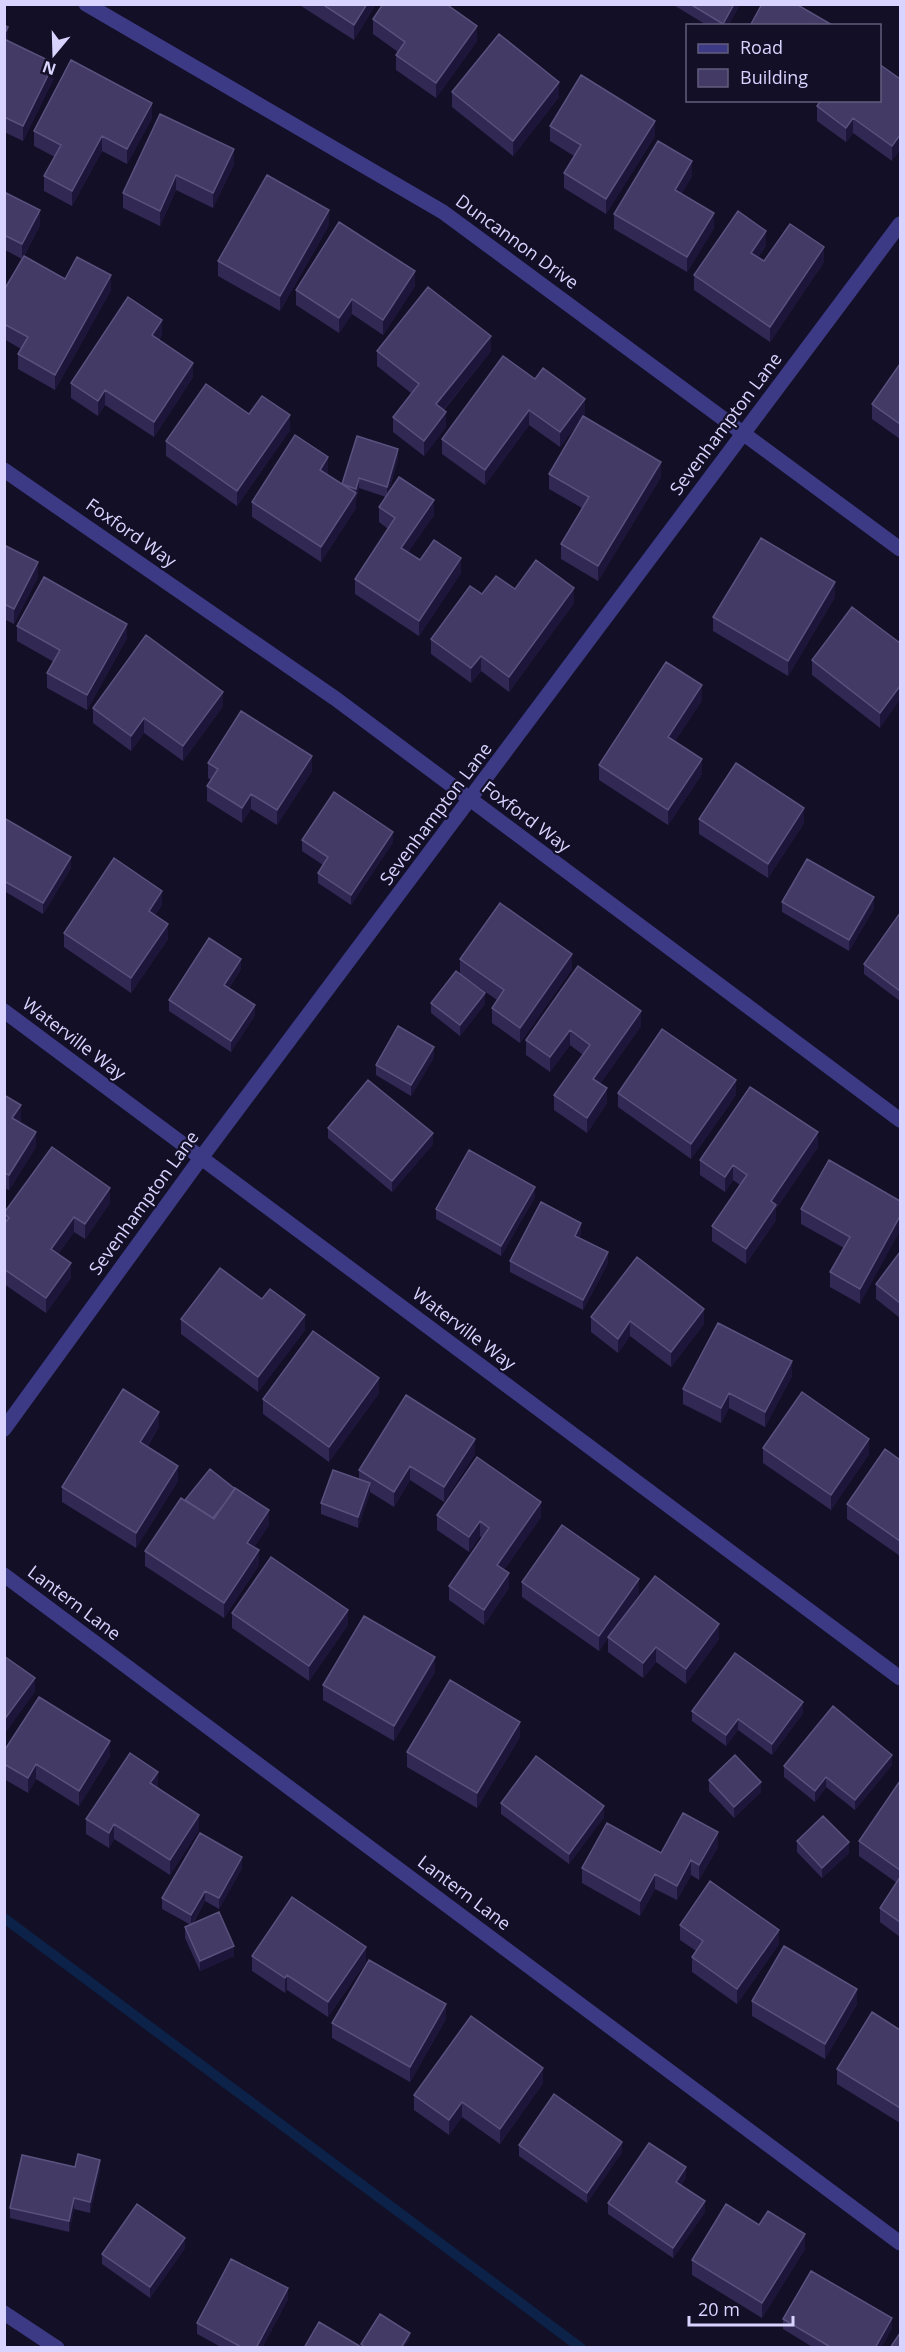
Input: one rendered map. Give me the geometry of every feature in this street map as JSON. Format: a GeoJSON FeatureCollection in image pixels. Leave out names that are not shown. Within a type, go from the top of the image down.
{"type":"FeatureCollection","features":[{"type":"Feature","properties":{"kind":"street","name":"Duncannon Drive"},"geometry":{"type":"LineString","coordinates":[[86,4],[443,212],[900,549]]}},
{"type":"Feature","properties":{"kind":"street","name":"Sevenhampton Lane"},"geometry":{"type":"LineString","coordinates":[[4,1429],[201,1158],[900,224]]}},
{"type":"Feature","properties":{"kind":"street","name":"Foxford Way"},"geometry":{"type":"LineString","coordinates":[[4,470],[336,699],[900,1120]]}},
{"type":"Feature","properties":{"kind":"street","name":"Waterville Way"},"geometry":{"type":"LineString","coordinates":[[4,1011],[900,1678]]}},
{"type":"Feature","properties":{"kind":"street","name":"Lantern Lane"},"geometry":{"type":"LineString","coordinates":[[4,1575],[900,2243]]}},
{"type":"Feature","properties":{"kind":"street"},"geometry":{"type":"LineString","coordinates":[[4,2313],[57,2348]]}},
{"type":"Feature","properties":{"kind":"building"},"geometry":{"type":"Polygon","coordinates":[[[322,4],[367,4],[354,25],[322,4]]]}},
{"type":"Feature","properties":{"kind":"building"},"geometry":{"type":"Polygon","coordinates":[[[383,4],[446,4],[477,26],[436,83],[396,55],[405,42],[373,19],[383,4]]]}},
{"type":"Feature","properties":{"kind":"building"},"geometry":{"type":"Polygon","coordinates":[[[690,4],[734,4],[723,24],[690,4]]]}},
{"type":"Feature","properties":{"kind":"building"},"geometry":{"type":"Polygon","coordinates":[[[762,4],[796,4],[831,24],[751,24],[762,4]]]}},
{"type":"Feature","properties":{"kind":"building"},"geometry":{"type":"Polygon","coordinates":[[[499,34],[559,82],[513,141],[452,92],[499,34]]]}},
{"type":"Feature","properties":{"kind":"building"},"geometry":{"type":"Polygon","coordinates":[[[4,39],[54,63],[23,126],[4,117],[4,39]]]}},
{"type":"Feature","properties":{"kind":"building"},"geometry":{"type":"Polygon","coordinates":[[[71,60],[152,103],[127,149],[102,136],[72,191],[44,176],[61,145],[34,131],[71,60]]]}},
{"type":"Feature","properties":{"kind":"building"},"geometry":{"type":"Polygon","coordinates":[[[881,65],[900,79],[900,135],[892,146],[853,118],[846,128],[817,106],[820,102],[881,102],[881,65]]]}},
{"type":"Feature","properties":{"kind":"building"},"geometry":{"type":"Polygon","coordinates":[[[581,75],[655,121],[606,199],[564,173],[581,145],[550,126],[581,75]]]}},
{"type":"Feature","properties":{"kind":"building"},"geometry":{"type":"Polygon","coordinates":[[[160,114],[234,149],[213,193],[176,175],[160,211],[123,193],[160,114]]]}},
{"type":"Feature","properties":{"kind":"building"},"geometry":{"type":"Polygon","coordinates":[[[658,141],[692,161],[675,190],[714,213],[687,257],[614,214],[658,141]]]}},
{"type":"Feature","properties":{"kind":"building"},"geometry":{"type":"Polygon","coordinates":[[[267,175],[329,210],[280,296],[218,261],[267,175]]]}},
{"type":"Feature","properties":{"kind":"building"},"geometry":{"type":"Polygon","coordinates":[[[4,192],[40,210],[22,244],[4,235],[4,192]]]}},
{"type":"Feature","properties":{"kind":"building"},"geometry":{"type":"Polygon","coordinates":[[[738,211],[766,231],[751,253],[764,261],[790,224],[824,247],[770,327],[694,275],[738,211]]]}},
{"type":"Feature","properties":{"kind":"building"},"geometry":{"type":"Polygon","coordinates":[[[339,222],[415,271],[383,320],[352,299],[339,318],[296,290],[339,222]]]}},
{"type":"Feature","properties":{"kind":"building"},"geometry":{"type":"Polygon","coordinates":[[[24,256],[65,279],[77,257],[111,275],[55,375],[18,354],[28,337],[4,324],[4,290],[24,256]]]}},
{"type":"Feature","properties":{"kind":"building"},"geometry":{"type":"Polygon","coordinates":[[[428,287],[491,336],[436,404],[446,412],[424,441],[393,417],[419,384],[377,351],[428,287]]]}},
{"type":"Feature","properties":{"kind":"building"},"geometry":{"type":"Polygon","coordinates":[[[128,297],[162,320],[152,335],[193,363],[154,422],[105,390],[98,401],[71,383],[128,297]]]}},
{"type":"Feature","properties":{"kind":"building"},"geometry":{"type":"Polygon","coordinates":[[[503,356],[535,379],[543,368],[585,399],[560,432],[529,410],[485,470],[442,439],[503,356]]]}},
{"type":"Feature","properties":{"kind":"building"},"geometry":{"type":"Polygon","coordinates":[[[900,364],[900,424],[872,404],[900,364]]]}},
{"type":"Feature","properties":{"kind":"building"},"geometry":{"type":"Polygon","coordinates":[[[206,384],[249,414],[262,396],[290,415],[237,491],[166,441],[206,384]]]}},
{"type":"Feature","properties":{"kind":"building"},"geometry":{"type":"Polygon","coordinates":[[[583,416],[661,462],[598,566],[561,544],[589,497],[549,474],[583,416]]]}},
{"type":"Feature","properties":{"kind":"building"},"geometry":{"type":"Polygon","coordinates":[[[295,435],[328,457],[320,470],[356,493],[321,547],[252,502],[295,435]]]}},
{"type":"Feature","properties":{"kind":"building"},"geometry":{"type":"Polygon","coordinates":[[[357,436],[398,449],[387,487],[359,478],[356,489],[342,484],[357,436]]]}},
{"type":"Feature","properties":{"kind":"building"},"geometry":{"type":"Polygon","coordinates":[[[399,477],[434,500],[401,548],[420,560],[434,540],[461,558],[419,621],[355,579],[395,518],[379,507],[399,477]]]}},
{"type":"Feature","properties":{"kind":"building"},"geometry":{"type":"Polygon","coordinates":[[[761,538],[835,582],[788,661],[713,617],[761,538]]]}},
{"type":"Feature","properties":{"kind":"building"},"geometry":{"type":"Polygon","coordinates":[[[4,545],[38,562],[14,609],[4,604],[4,545]]]}},
{"type":"Feature","properties":{"kind":"building"},"geometry":{"type":"Polygon","coordinates":[[[536,560],[574,588],[509,677],[481,656],[471,668],[431,639],[470,586],[482,594],[496,576],[515,589],[536,560]]]}},
{"type":"Feature","properties":{"kind":"building"},"geometry":{"type":"Polygon","coordinates":[[[44,577],[127,624],[87,695],[47,673],[60,650],[17,626],[44,577]]]}},
{"type":"Feature","properties":{"kind":"building"},"geometry":{"type":"Polygon","coordinates":[[[852,607],[900,643],[900,686],[880,713],[812,660],[852,607]]]}},
{"type":"Feature","properties":{"kind":"building"},"geometry":{"type":"Polygon","coordinates":[[[146,635],[223,692],[183,746],[144,718],[131,736],[93,708],[146,635]]]}},
{"type":"Feature","properties":{"kind":"building"},"geometry":{"type":"Polygon","coordinates":[[[666,662],[702,685],[668,737],[702,759],[668,810],[599,765],[666,662]]]}},
{"type":"Feature","properties":{"kind":"building"},"geometry":{"type":"Polygon","coordinates":[[[241,711],[312,756],[277,810],[251,794],[242,808],[207,786],[218,769],[208,763],[241,711]]]}},
{"type":"Feature","properties":{"kind":"building"},"geometry":{"type":"Polygon","coordinates":[[[736,763],[804,808],[768,864],[699,819],[736,763]]]}},
{"type":"Feature","properties":{"kind":"building"},"geometry":{"type":"Polygon","coordinates":[[[334,792],[393,832],[351,895],[318,873],[328,857],[302,840],[334,792]]]}},
{"type":"Feature","properties":{"kind":"building"},"geometry":{"type":"Polygon","coordinates":[[[4,818],[71,857],[43,903],[4,881],[4,818]]]}},
{"type":"Feature","properties":{"kind":"building"},"geometry":{"type":"Polygon","coordinates":[[[114,858],[162,891],[149,911],[168,924],[131,978],[64,933],[114,858]]]}},
{"type":"Feature","properties":{"kind":"building"},"geometry":{"type":"Polygon","coordinates":[[[807,859],[874,897],[849,940],[782,902],[807,859]]]}},
{"type":"Feature","properties":{"kind":"building"},"geometry":{"type":"Polygon","coordinates":[[[500,903],[572,954],[520,1028],[492,1008],[504,990],[460,959],[500,903]]]}},
{"type":"Feature","properties":{"kind":"building"},"geometry":{"type":"Polygon","coordinates":[[[900,913],[900,991],[864,964],[900,913]]]}},
{"type":"Feature","properties":{"kind":"building"},"geometry":{"type":"Polygon","coordinates":[[[209,938],[241,959],[224,985],[255,1005],[231,1041],[169,1000],[209,938]]]}},
{"type":"Feature","properties":{"kind":"building"},"geometry":{"type":"Polygon","coordinates":[[[578,966],[641,1011],[593,1079],[607,1088],[587,1118],[554,1095],[590,1045],[570,1030],[550,1057],[526,1040],[578,966]]]}},
{"type":"Feature","properties":{"kind":"building"},"geometry":{"type":"Polygon","coordinates":[[[456,971],[485,993],[460,1025],[431,1003],[456,971]]]}},
{"type":"Feature","properties":{"kind":"building"},"geometry":{"type":"Polygon","coordinates":[[[398,1026],[434,1047],[411,1085],[376,1065],[398,1026]]]}},
{"type":"Feature","properties":{"kind":"building"},"geometry":{"type":"Polygon","coordinates":[[[662,1029],[736,1080],[691,1144],[618,1093],[662,1029]]]}},
{"type":"Feature","properties":{"kind":"building"},"geometry":{"type":"Polygon","coordinates":[[[368,1080],[433,1133],[392,1181],[328,1128],[368,1080]]]}},
{"type":"Feature","properties":{"kind":"building"},"geometry":{"type":"Polygon","coordinates":[[[750,1087],[818,1132],[771,1201],[776,1205],[746,1249],[712,1226],[747,1175],[733,1165],[725,1177],[700,1160],[750,1087]]]}},
{"type":"Feature","properties":{"kind":"building"},"geometry":{"type":"Polygon","coordinates":[[[4,1095],[21,1105],[12,1118],[36,1132],[9,1175],[4,1173],[4,1095]]]}},
{"type":"Feature","properties":{"kind":"building"},"geometry":{"type":"Polygon","coordinates":[[[52,1147],[110,1188],[85,1224],[74,1217],[51,1249],[71,1263],[46,1298],[4,1269],[4,1224],[9,1218],[4,1213],[52,1147]]]}},
{"type":"Feature","properties":{"kind":"building"},"geometry":{"type":"Polygon","coordinates":[[[469,1150],[535,1187],[501,1246],[436,1209],[469,1150]]]}},
{"type":"Feature","properties":{"kind":"building"},"geometry":{"type":"Polygon","coordinates":[[[829,1160],[900,1201],[900,1216],[860,1289],[830,1272],[850,1237],[801,1209],[829,1160]]]}},
{"type":"Feature","properties":{"kind":"building"},"geometry":{"type":"Polygon","coordinates":[[[541,1202],[581,1223],[575,1236],[608,1252],[583,1300],[510,1261],[541,1202]]]}},
{"type":"Feature","properties":{"kind":"building"},"geometry":{"type":"Polygon","coordinates":[[[900,1252],[900,1303],[876,1284],[900,1252]]]}},
{"type":"Feature","properties":{"kind":"building"},"geometry":{"type":"Polygon","coordinates":[[[637,1257],[704,1309],[671,1352],[630,1321],[618,1339],[591,1317],[637,1257]]]}},
{"type":"Feature","properties":{"kind":"building"},"geometry":{"type":"Polygon","coordinates":[[[220,1268],[262,1299],[270,1289],[305,1315],[258,1377],[181,1319],[220,1268]]]}},
{"type":"Feature","properties":{"kind":"building"},"geometry":{"type":"Polygon","coordinates":[[[718,1323],[792,1361],[765,1412],[729,1393],[721,1408],[683,1389],[718,1323]]]}},
{"type":"Feature","properties":{"kind":"building"},"geometry":{"type":"Polygon","coordinates":[[[313,1331],[379,1378],[329,1447],[263,1399],[313,1331]]]}},
{"type":"Feature","properties":{"kind":"building"},"geometry":{"type":"Polygon","coordinates":[[[123,1389],[159,1412],[140,1442],[178,1466],[136,1533],[62,1487],[123,1389]]]}},
{"type":"Feature","properties":{"kind":"building"},"geometry":{"type":"Polygon","coordinates":[[[802,1392],[869,1439],[831,1495],[763,1448],[802,1392]]]}},
{"type":"Feature","properties":{"kind":"building"},"geometry":{"type":"Polygon","coordinates":[[[406,1395],[475,1439],[444,1487],[410,1466],[394,1492],[359,1470],[406,1395]]]}},
{"type":"Feature","properties":{"kind":"building"},"geometry":{"type":"Polygon","coordinates":[[[885,1449],[900,1460],[900,1541],[847,1504],[885,1449]]]}},
{"type":"Feature","properties":{"kind":"building"},"geometry":{"type":"Polygon","coordinates":[[[477,1457],[541,1502],[497,1565],[509,1573],[484,1610],[449,1586],[489,1528],[480,1521],[469,1537],[437,1515],[477,1457]]]}},
{"type":"Feature","properties":{"kind":"building"},"geometry":{"type":"Polygon","coordinates":[[[210,1469],[235,1489],[213,1518],[185,1500],[210,1469]]]}},
{"type":"Feature","properties":{"kind":"building"},"geometry":{"type":"Polygon","coordinates":[[[333,1470],[370,1483],[358,1517],[321,1503],[333,1470]]]}},
{"type":"Feature","properties":{"kind":"building"},"geometry":{"type":"Polygon","coordinates":[[[235,1488],[269,1510],[247,1543],[259,1550],[224,1603],[145,1551],[181,1498],[214,1519],[235,1488]]]}},
{"type":"Feature","properties":{"kind":"building"},"geometry":{"type":"Polygon","coordinates":[[[562,1525],[639,1579],[599,1636],[522,1582],[562,1525]]]}},
{"type":"Feature","properties":{"kind":"building"},"geometry":{"type":"Polygon","coordinates":[[[271,1557],[348,1610],[309,1666],[232,1613],[271,1557]]]}},
{"type":"Feature","properties":{"kind":"building"},"geometry":{"type":"Polygon","coordinates":[[[655,1576],[719,1624],[686,1669],[656,1647],[643,1663],[608,1637],[655,1576]]]}},
{"type":"Feature","properties":{"kind":"building"},"geometry":{"type":"Polygon","coordinates":[[[364,1616],[435,1657],[394,1726],[323,1685],[364,1616]]]}},
{"type":"Feature","properties":{"kind":"building"},"geometry":{"type":"Polygon","coordinates":[[[735,1653],[803,1702],[772,1744],[738,1719],[726,1735],[692,1711],[735,1653]]]}},
{"type":"Feature","properties":{"kind":"building"},"geometry":{"type":"Polygon","coordinates":[[[4,1656],[35,1678],[4,1720],[4,1656]]]}},
{"type":"Feature","properties":{"kind":"building"},"geometry":{"type":"Polygon","coordinates":[[[450,1680],[520,1722],[477,1793],[407,1752],[450,1680]]]}},
{"type":"Feature","properties":{"kind":"building"},"geometry":{"type":"Polygon","coordinates":[[[39,1697],[110,1741],[79,1791],[36,1764],[28,1778],[4,1764],[4,1751],[39,1697]]]}},
{"type":"Feature","properties":{"kind":"building"},"geometry":{"type":"Polygon","coordinates":[[[833,1706],[892,1755],[855,1800],[826,1777],[815,1791],[784,1766],[833,1706]]]}},
{"type":"Feature","properties":{"kind":"building"},"geometry":{"type":"Polygon","coordinates":[[[130,1753],[158,1772],[150,1783],[199,1815],[170,1860],[114,1824],[109,1833],[86,1819],[130,1753]]]}},
{"type":"Feature","properties":{"kind":"building"},"geometry":{"type":"Polygon","coordinates":[[[735,1755],[761,1782],[734,1807],[709,1780],[735,1755]]]}},
{"type":"Feature","properties":{"kind":"building"},"geometry":{"type":"Polygon","coordinates":[[[536,1756],[604,1806],[569,1854],[501,1803],[536,1756]]]}},
{"type":"Feature","properties":{"kind":"building"},"geometry":{"type":"Polygon","coordinates":[[[900,1781],[900,1870],[859,1841],[900,1781]]]}},
{"type":"Feature","properties":{"kind":"building"},"geometry":{"type":"Polygon","coordinates":[[[683,1813],[718,1832],[699,1865],[691,1860],[677,1886],[655,1874],[640,1901],[582,1868],[607,1823],[661,1853],[683,1813]]]}},
{"type":"Feature","properties":{"kind":"building"},"geometry":{"type":"Polygon","coordinates":[[[823,1816],[849,1842],[822,1868],[797,1841],[823,1816]]]}},
{"type":"Feature","properties":{"kind":"building"},"geometry":{"type":"Polygon","coordinates":[[[200,1833],[242,1857],[219,1898],[205,1891],[191,1915],[162,1898],[200,1833]]]}},
{"type":"Feature","properties":{"kind":"building"},"geometry":{"type":"Polygon","coordinates":[[[900,1877],[900,1922],[880,1908],[900,1877]]]}},
{"type":"Feature","properties":{"kind":"building"},"geometry":{"type":"Polygon","coordinates":[[[710,1881],[779,1930],[737,1989],[692,1957],[703,1941],[680,1925],[710,1881]]]}},
{"type":"Feature","properties":{"kind":"building"},"geometry":{"type":"Polygon","coordinates":[[[292,1897],[366,1947],[328,2002],[287,1975],[285,1978],[252,1956],[292,1897]]]}},
{"type":"Feature","properties":{"kind":"building"},"geometry":{"type":"Polygon","coordinates":[[[219,1912],[234,1946],[200,1961],[185,1927],[219,1912]]]}},
{"type":"Feature","properties":{"kind":"building"},"geometry":{"type":"Polygon","coordinates":[[[784,1946],[857,1989],[825,2044],[752,2001],[784,1946]]]}},
{"type":"Feature","properties":{"kind":"building"},"geometry":{"type":"Polygon","coordinates":[[[369,1960],[446,2004],[410,2067],[332,2023],[369,1960]]]}},
{"type":"Feature","properties":{"kind":"building"},"geometry":{"type":"Polygon","coordinates":[[[872,2012],[900,2030],[900,2108],[837,2069],[872,2012]]]}},
{"type":"Feature","properties":{"kind":"building"},"geometry":{"type":"Polygon","coordinates":[[[471,2016],[543,2068],[500,2129],[462,2102],[449,2120],[414,2095],[471,2016]]]}},
{"type":"Feature","properties":{"kind":"building"},"geometry":{"type":"Polygon","coordinates":[[[554,2094],[622,2142],[587,2193],[519,2145],[554,2094]]]}},
{"type":"Feature","properties":{"kind":"building"},"geometry":{"type":"Polygon","coordinates":[[[649,2143],[686,2167],[676,2182],[705,2201],[673,2248],[608,2203],[649,2143]]]}},
{"type":"Feature","properties":{"kind":"building"},"geometry":{"type":"Polygon","coordinates":[[[78,2154],[100,2160],[90,2202],[74,2198],[69,2221],[10,2208],[22,2155],[75,2167],[78,2154]]]}},
{"type":"Feature","properties":{"kind":"building"},"geometry":{"type":"Polygon","coordinates":[[[137,2204],[185,2238],[150,2287],[102,2254],[137,2204]]]}},
{"type":"Feature","properties":{"kind":"building"},"geometry":{"type":"Polygon","coordinates":[[[726,2204],[759,2225],[768,2211],[805,2234],[762,2303],[692,2260],[726,2204]]]}},
{"type":"Feature","properties":{"kind":"building"},"geometry":{"type":"Polygon","coordinates":[[[231,2259],[288,2288],[256,2348],[243,2348],[197,2323],[231,2259]]]}},
{"type":"Feature","properties":{"kind":"building"},"geometry":{"type":"Polygon","coordinates":[[[811,2271],[892,2318],[875,2348],[832,2348],[783,2319],[811,2271]]]}},
{"type":"Feature","properties":{"kind":"building"},"geometry":{"type":"Polygon","coordinates":[[[380,2314],[410,2333],[401,2348],[366,2348],[361,2344],[380,2314]]]}},
{"type":"Feature","properties":{"kind":"building"},"geometry":{"type":"Polygon","coordinates":[[[319,2322],[363,2348],[304,2348],[319,2322]]]}},
{"type":"Feature","properties":{"kind":"building"},"geometry":{"type":"Polygon","coordinates":[[[900,2333],[900,2348],[890,2348],[900,2333]]]}},
{"type":"Feature","properties":{"kind":"waterway"},"geometry":{"type":"LineString","coordinates":[[4,1918],[581,2348]]}}]}
